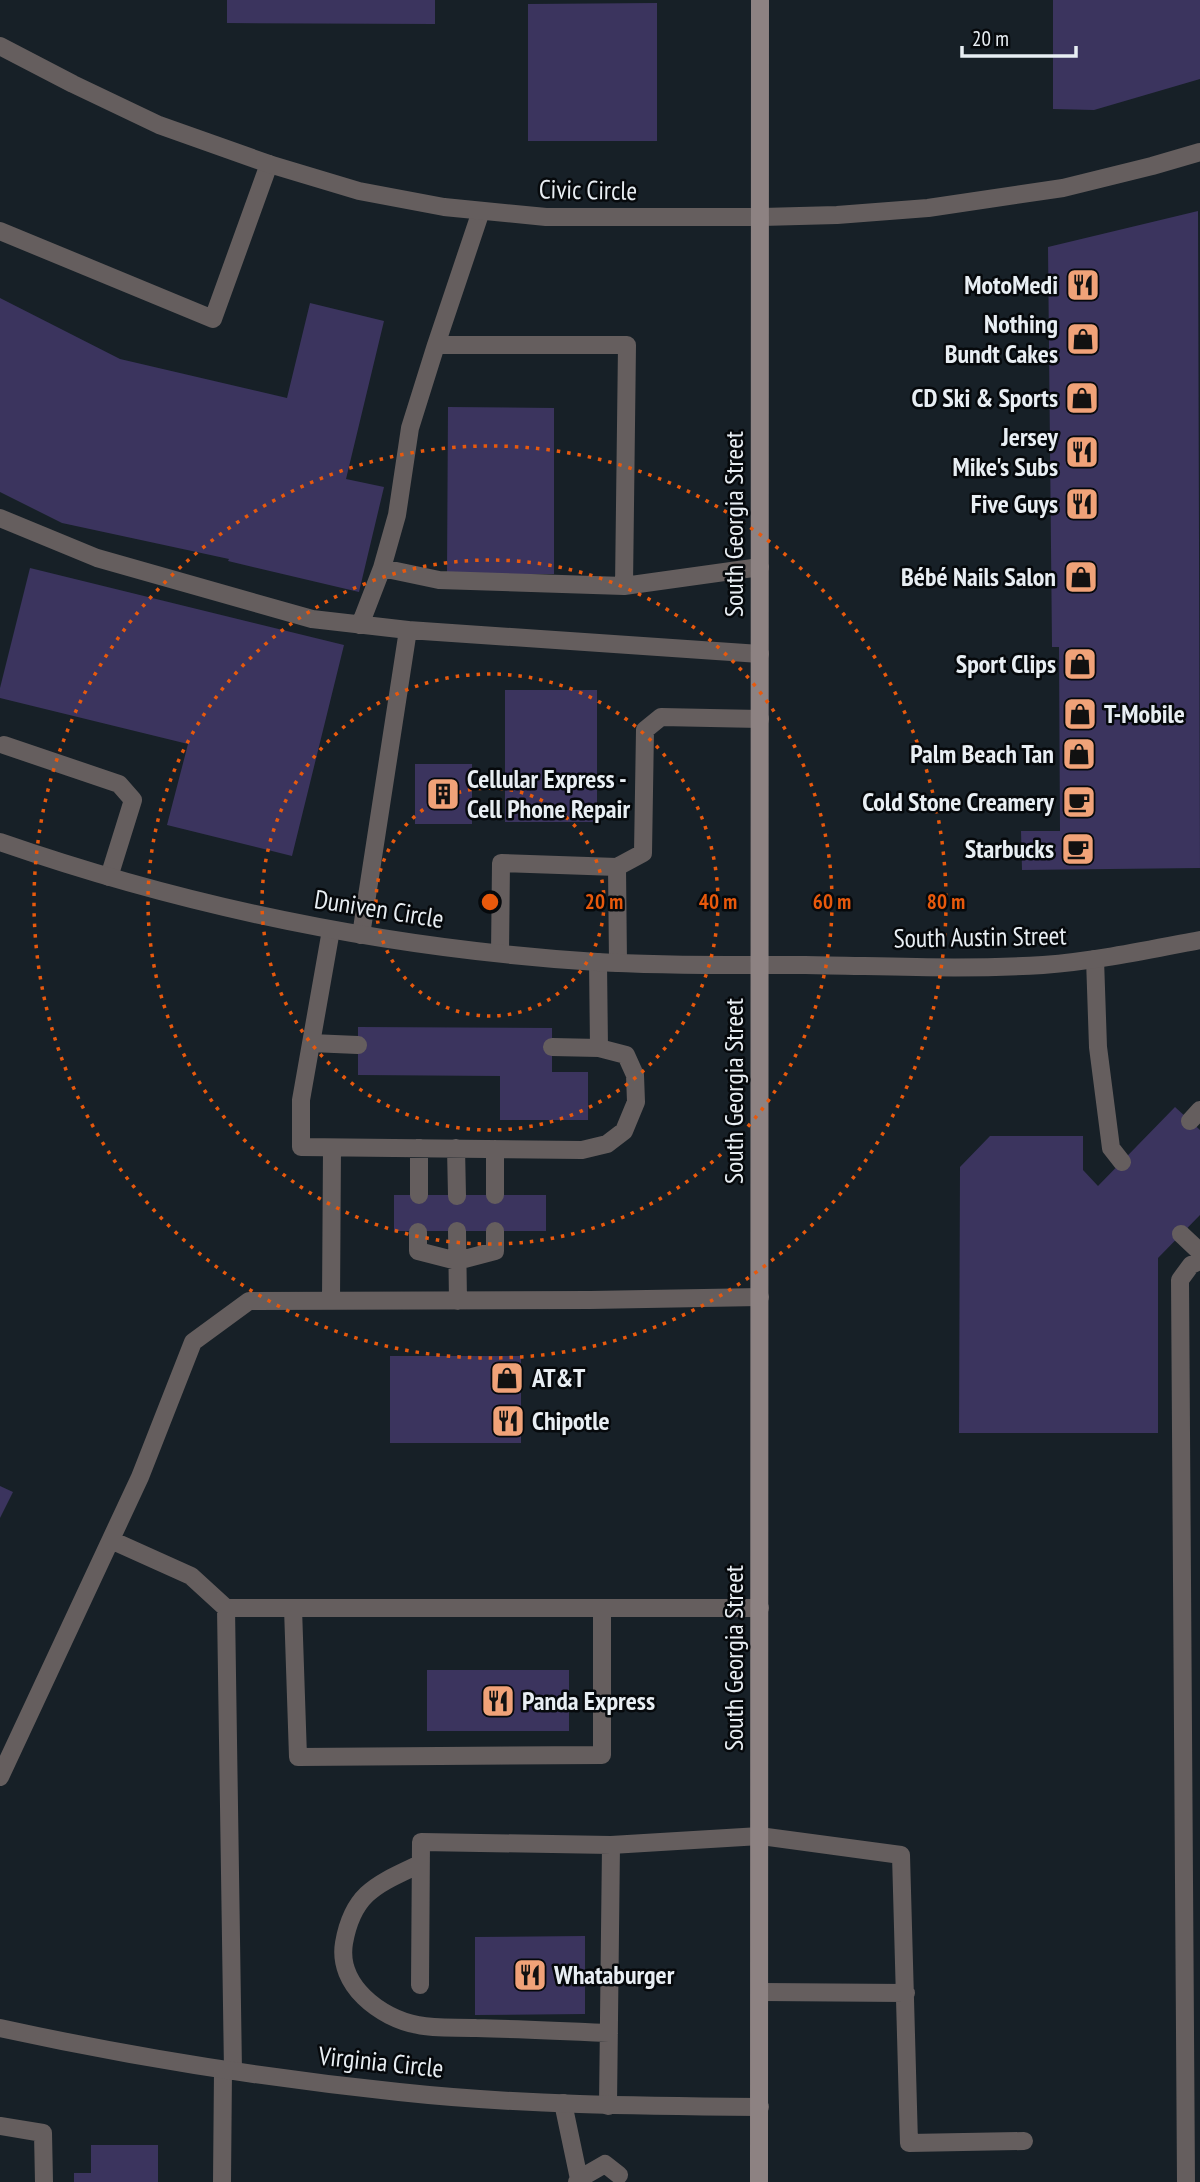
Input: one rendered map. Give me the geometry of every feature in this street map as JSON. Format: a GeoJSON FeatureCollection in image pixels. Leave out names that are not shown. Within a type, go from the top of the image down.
{"type":"FeatureCollection","features":[{"type":"Feature","properties":{"kind":"main road","name":"South Georgia Street"},"geometry":{"type":"LineString","coordinates":[[759,2182],[760,0]]}},
{"type":"Feature","properties":{"kind":"street","name":"Civic Circle"},"geometry":{"type":"LineString","coordinates":[[0,46],[159,125],[269,164],[359,191],[444,207],[546,217],[761,217],[850,214],[989,201],[1063,188],[1200,152]]}},
{"type":"Feature","properties":{"kind":"street"},"geometry":{"type":"LineString","coordinates":[[0,231],[213,319],[269,164]]}},
{"type":"Feature","properties":{"kind":"street"},"geometry":{"type":"LineString","coordinates":[[360,625],[382,568],[397,515],[410,428],[481,211]]}},
{"type":"Feature","properties":{"kind":"street"},"geometry":{"type":"LineString","coordinates":[[436,345],[627,345],[624,586]]}},
{"type":"Feature","properties":{"kind":"street"},"geometry":{"type":"LineString","coordinates":[[0,519],[97,558],[312,620],[408,630],[760,654]]}},
{"type":"Feature","properties":{"kind":"street"},"geometry":{"type":"LineString","coordinates":[[382,568],[439,580],[624,586],[760,567]]}},
{"type":"Feature","properties":{"kind":"street"},"geometry":{"type":"LineString","coordinates":[[361,935],[408,630]]}},
{"type":"Feature","properties":{"kind":"street"},"geometry":{"type":"LineString","coordinates":[[500,953],[501,863],[617,867],[643,853],[645,730],[661,717],[760,719]]}},
{"type":"Feature","properties":{"kind":"street"},"geometry":{"type":"LineString","coordinates":[[1,748],[119,784],[133,800],[109,877]]}},
{"type":"Feature","properties":{"kind":"street","name":"Duniven Circle"},"geometry":{"type":"LineString","coordinates":[[0,842],[195,901],[361,935],[500,953],[598,962],[760,965]]}},
{"type":"Feature","properties":{"kind":"street"},"geometry":{"type":"LineString","coordinates":[[617,867],[618,962]]}},
{"type":"Feature","properties":{"kind":"street"},"geometry":{"type":"LineString","coordinates":[[331,930],[301,1100],[301,1147],[582,1150],[607,1144],[624,1131],[636,1102],[635,1075],[626,1055],[599,1048],[552,1047]]}},
{"type":"Feature","properties":{"kind":"street","name":"South Austin Street"},"geometry":{"type":"LineString","coordinates":[[760,965],[994,967],[1095,959],[1200,940]]}},
{"type":"Feature","properties":{"kind":"street"},"geometry":{"type":"LineString","coordinates":[[1095,959],[1098,1047],[1111,1148],[1122,1162]]}},
{"type":"Feature","properties":{"kind":"street"},"geometry":{"type":"LineString","coordinates":[[598,962],[599,1048]]}},
{"type":"Feature","properties":{"kind":"street"},"geometry":{"type":"LineString","coordinates":[[311,1043],[358,1045]]}},
{"type":"Feature","properties":{"kind":"street"},"geometry":{"type":"LineString","coordinates":[[331,1301],[332,1148]]}},
{"type":"Feature","properties":{"kind":"street"},"geometry":{"type":"LineString","coordinates":[[419,1148],[419,1195]]}},
{"type":"Feature","properties":{"kind":"street"},"geometry":{"type":"LineString","coordinates":[[456,1148],[457,1196]]}},
{"type":"Feature","properties":{"kind":"street"},"geometry":{"type":"LineString","coordinates":[[495,1149],[495,1195]]}},
{"type":"Feature","properties":{"kind":"street"},"geometry":{"type":"LineString","coordinates":[[457,1231],[458,1301]]}},
{"type":"Feature","properties":{"kind":"street"},"geometry":{"type":"LineString","coordinates":[[418,1232],[418,1251],[457,1261],[495,1251],[495,1231]]}},
{"type":"Feature","properties":{"kind":"street"},"geometry":{"type":"LineString","coordinates":[[1181,1234],[1200,1252]]}},
{"type":"Feature","properties":{"kind":"street"},"geometry":{"type":"LineString","coordinates":[[1186,2182],[1180,1280],[1191,1265],[1200,1261]]}},
{"type":"Feature","properties":{"kind":"street"},"geometry":{"type":"LineString","coordinates":[[0,1777],[140,1478],[193,1342],[249,1301],[760,1297]]}},
{"type":"Feature","properties":{"kind":"street"},"geometry":{"type":"LineString","coordinates":[[111,1540],[191,1576],[226,1608],[760,1608]]}},
{"type":"Feature","properties":{"kind":"street"},"geometry":{"type":"LineString","coordinates":[[222,2182],[228,2070],[226,1608]]}},
{"type":"Feature","properties":{"kind":"street"},"geometry":{"type":"LineString","coordinates":[[293,1608],[298,1757],[602,1755],[602,1608]]}},
{"type":"Feature","properties":{"kind":"street"},"geometry":{"type":"LineString","coordinates":[[419,1985],[421,1842],[611,1844],[760,1836],[901,1855],[909,2143],[1024,2141]]}},
{"type":"Feature","properties":{"kind":"street"},"geometry":{"type":"LineString","coordinates":[[608,2106],[611,1844]]}},
{"type":"Feature","properties":{"kind":"street"},"geometry":{"type":"LineString","coordinates":[[420,1864],[387,1879],[360,1899],[348,1923],[343,1948],[347,1975],[371,2006],[417,2025],[609,2033]]}},
{"type":"Feature","properties":{"kind":"street"},"geometry":{"type":"LineString","coordinates":[[760,1992],[905,1993]]}},
{"type":"Feature","properties":{"kind":"street","name":"Virginia Circle"},"geometry":{"type":"LineString","coordinates":[[0,2028],[86,2047],[228,2070],[400,2092],[608,2106],[760,2107]]}},
{"type":"Feature","properties":{"kind":"street"},"geometry":{"type":"LineString","coordinates":[[563,2103],[579,2181],[605,2164],[619,2175]]}},
{"type":"Feature","properties":{"kind":"street"},"geometry":{"type":"LineString","coordinates":[[0,2126],[43,2133],[44,2182]]}},
{"type":"Feature","properties":{"kind":"building"},"geometry":{"type":"Polygon","coordinates":[[[227,0],[435,0],[435,24],[227,23],[227,0]]]}},
{"type":"Feature","properties":{"kind":"building"},"geometry":{"type":"Polygon","coordinates":[[[1053,0],[1200,0],[1200,79],[1094,110],[1053,109],[1053,0]]]}},
{"type":"Feature","properties":{"kind":"building"},"geometry":{"type":"Polygon","coordinates":[[[657,3],[657,141],[528,141],[528,4],[657,3]]]}},
{"type":"Feature","properties":{"kind":"building"},"geometry":{"type":"Polygon","coordinates":[[[1198,211],[1200,868],[1022,870],[1021,831],[1060,831],[1059,647],[1052,647],[1048,247],[1198,211]]]}},
{"type":"Feature","properties":{"kind":"building"},"geometry":{"type":"Polygon","coordinates":[[[0,298],[120,359],[287,398],[310,303],[384,321],[346,479],[384,487],[359,592],[228,561],[229,559],[62,523],[0,492],[0,298]]]}},
{"type":"Feature","properties":{"kind":"building"},"geometry":{"type":"Polygon","coordinates":[[[448,407],[554,408],[554,574],[447,574],[448,407]]]}},
{"type":"Feature","properties":{"kind":"building"},"geometry":{"type":"Polygon","coordinates":[[[30,568],[344,645],[292,856],[167,825],[188,744],[0,698],[0,688],[30,568]]]}},
{"type":"Feature","properties":{"kind":"building"},"geometry":{"type":"Polygon","coordinates":[[[505,690],[597,690],[597,822],[505,822],[505,690]]]}},
{"type":"Feature","properties":{"kind":"building","name":"Cellular Express - Cell Phone Repair"},"geometry":{"type":"Polygon","coordinates":[[[415,764],[472,764],[472,824],[415,824],[415,764]]]}},
{"type":"Feature","properties":{"kind":"building"},"geometry":{"type":"Polygon","coordinates":[[[358,1027],[552,1028],[552,1072],[588,1072],[588,1120],[500,1120],[500,1076],[358,1075],[358,1027]]]}},
{"type":"Feature","properties":{"kind":"building"},"geometry":{"type":"Polygon","coordinates":[[[1175,1107],[1200,1130],[1200,1215],[1158,1258],[1158,1433],[959,1433],[960,1167],[990,1136],[1083,1136],[1083,1170],[1098,1186],[1175,1107]]]}},
{"type":"Feature","properties":{"kind":"building"},"geometry":{"type":"Polygon","coordinates":[[[394,1195],[546,1195],[546,1231],[394,1231],[394,1195]]]}},
{"type":"Feature","properties":{"kind":"building"},"geometry":{"type":"Polygon","coordinates":[[[390,1356],[521,1356],[521,1443],[390,1443],[390,1356]]]}},
{"type":"Feature","properties":{"kind":"building"},"geometry":{"type":"Polygon","coordinates":[[[0,1486],[13,1492],[0,1518],[0,1486]]]}},
{"type":"Feature","properties":{"kind":"building","name":"Panda Express"},"geometry":{"type":"Polygon","coordinates":[[[427,1670],[569,1670],[569,1731],[427,1731],[427,1670]]]}},
{"type":"Feature","properties":{"kind":"building","name":"Whataburger"},"geometry":{"type":"Polygon","coordinates":[[[585,1936],[585,2014],[475,2015],[475,1937],[585,1936]]]}},
{"type":"Feature","properties":{"kind":"building"},"geometry":{"type":"Polygon","coordinates":[[[91,2145],[158,2145],[158,2182],[74,2182],[74,2173],[91,2173],[91,2145]]]}},
{"type":"Feature","properties":{"kind":"place","name":"MotoMedi"},"geometry":{"type":"Point","coordinates":[1083,285]}},
{"type":"Feature","properties":{"kind":"place","name":"Nothing Bundt Cakes"},"geometry":{"type":"Point","coordinates":[1083,339]}},
{"type":"Feature","properties":{"kind":"place","name":"CD Ski & Sports"},"geometry":{"type":"Point","coordinates":[1082,398]}},
{"type":"Feature","properties":{"kind":"place","name":"Jersey Mike's Subs"},"geometry":{"type":"Point","coordinates":[1082,452]}},
{"type":"Feature","properties":{"kind":"place","name":"Five Guys"},"geometry":{"type":"Point","coordinates":[1082,504]}},
{"type":"Feature","properties":{"kind":"place","name":"Bébé Nails Salon"},"geometry":{"type":"Point","coordinates":[1081,577]}},
{"type":"Feature","properties":{"kind":"place","name":"Sport Clips"},"geometry":{"type":"Point","coordinates":[1080,664]}},
{"type":"Feature","properties":{"kind":"place","name":"T-Mobile"},"geometry":{"type":"Point","coordinates":[1080,714]}},
{"type":"Feature","properties":{"kind":"place","name":"Palm Beach Tan"},"geometry":{"type":"Point","coordinates":[1079,754]}},
{"type":"Feature","properties":{"kind":"place","name":"Cellular Express - Cell Phone Repair"},"geometry":{"type":"Point","coordinates":[443,794]}},
{"type":"Feature","properties":{"kind":"place","name":"Cold Stone Creamery"},"geometry":{"type":"Point","coordinates":[1079,802]}},
{"type":"Feature","properties":{"kind":"place","name":"Starbucks"},"geometry":{"type":"Point","coordinates":[1078,849]}},
{"type":"Feature","properties":{"kind":"place","name":"AT&T"},"geometry":{"type":"Point","coordinates":[507,1378]}},
{"type":"Feature","properties":{"kind":"place","name":"Chipotle"},"geometry":{"type":"Point","coordinates":[508,1421]}},
{"type":"Feature","properties":{"kind":"place","name":"Panda Express"},"geometry":{"type":"Point","coordinates":[498,1701]}},
{"type":"Feature","properties":{"kind":"place","name":"Whataburger"},"geometry":{"type":"Point","coordinates":[530,1975]}}]}
